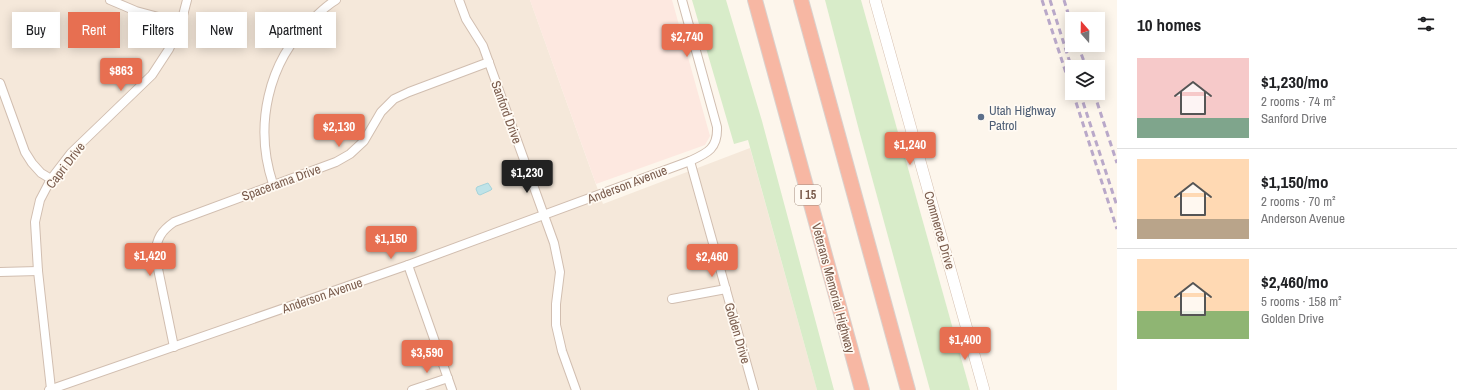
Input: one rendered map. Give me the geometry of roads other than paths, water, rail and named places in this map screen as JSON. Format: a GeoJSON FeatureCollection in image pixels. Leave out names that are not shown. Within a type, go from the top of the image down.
{"type":"FeatureCollection","features":[{"type":"Feature","properties":{"kind":"highway","name":"Veterans Memorial Highway"},"geometry":{"type":"LineString","coordinates":[[755,0],[862,390]]}},
{"type":"Feature","properties":{"kind":"highway"},"geometry":{"type":"LineString","coordinates":[[802,0],[908,390]]}},
{"type":"Feature","properties":{"kind":"street"},"geometry":{"type":"LineString","coordinates":[[110,0],[140,12]]}},
{"type":"Feature","properties":{"kind":"street","name":"Capri Drive"},"geometry":{"type":"LineString","coordinates":[[184,12],[187,0]]}},
{"type":"Feature","properties":{"kind":"street"},"geometry":{"type":"LineString","coordinates":[[273,184],[265,152],[264,136],[265,113],[272,81],[282,59],[293,41],[304,27],[334,0]]}},
{"type":"Feature","properties":{"kind":"street","name":"Sanford Drive"},"geometry":{"type":"LineString","coordinates":[[459,0],[466,19],[483,46],[554,243],[560,272],[556,304],[558,339],[576,390]]}},
{"type":"Feature","properties":{"kind":"street","name":"Anderson Avenue"},"geometry":{"type":"LineString","coordinates":[[50,390],[408,265],[690,161],[707,152],[716,143],[717,127],[682,0]]}},
{"type":"Feature","properties":{"kind":"street","name":"Commerce Drive"},"geometry":{"type":"LineString","coordinates":[[875,0],[984,390]]}},
{"type":"Feature","properties":{"kind":"street","name":"Capri Drive"},"geometry":{"type":"LineString","coordinates":[[50,390],[38,271],[36,222],[40,200],[51,179],[71,153],[152,75],[169,48]]}},
{"type":"Feature","properties":{"kind":"street","name":"Spacerama Drive"},"geometry":{"type":"LineString","coordinates":[[174,347],[156,254],[158,239],[164,229],[174,222],[319,168],[350,154],[364,141],[381,112],[394,99],[489,62]]}},
{"type":"Feature","properties":{"kind":"street"},"geometry":{"type":"LineString","coordinates":[[0,82],[25,152],[41,173],[51,179]]}},
{"type":"Feature","properties":{"kind":"street","name":"Golden Drive"},"geometry":{"type":"LineString","coordinates":[[690,161],[754,390]]}},
{"type":"Feature","properties":{"kind":"street"},"geometry":{"type":"LineString","coordinates":[[408,265],[452,390]]}},
{"type":"Feature","properties":{"kind":"street"},"geometry":{"type":"LineString","coordinates":[[0,272],[38,271]]}},
{"type":"Feature","properties":{"kind":"street"},"geometry":{"type":"LineString","coordinates":[[672,299],[726,289]]}},
{"type":"Feature","properties":{"kind":"street"},"geometry":{"type":"LineString","coordinates":[[412,390],[448,378]]}},
{"type":"Feature","properties":{"kind":"water"},"geometry":{"type":"Polygon","coordinates":[[[488,183],[492,189],[480,195],[478,194],[476,189],[477,187],[488,183]]]}},
{"type":"Feature","properties":{"kind":"railway"},"geometry":{"type":"LineString","coordinates":[[1042,0],[1065,70]]}},
{"type":"Feature","properties":{"kind":"railway"},"geometry":{"type":"LineString","coordinates":[[1050,0],[1069,60]]}},
{"type":"Feature","properties":{"kind":"railway"},"geometry":{"type":"LineString","coordinates":[[1064,0],[1068,12]]}},
{"type":"Feature","properties":{"kind":"railway"},"geometry":{"type":"LineString","coordinates":[[1081,52],[1083,60]]}},
{"type":"Feature","properties":{"kind":"railway"},"geometry":{"type":"LineString","coordinates":[[1075,100],[1117,229]]}},
{"type":"Feature","properties":{"kind":"railway"},"geometry":{"type":"LineString","coordinates":[[1082,100],[1117,206]]}},
{"type":"Feature","properties":{"kind":"railway"},"geometry":{"type":"LineString","coordinates":[[1096,100],[1117,163]]}},
{"type":"Feature","properties":{"kind":"place","name":"Utah Highway Patrol"},"geometry":{"type":"Point","coordinates":[981,117]}}]}
